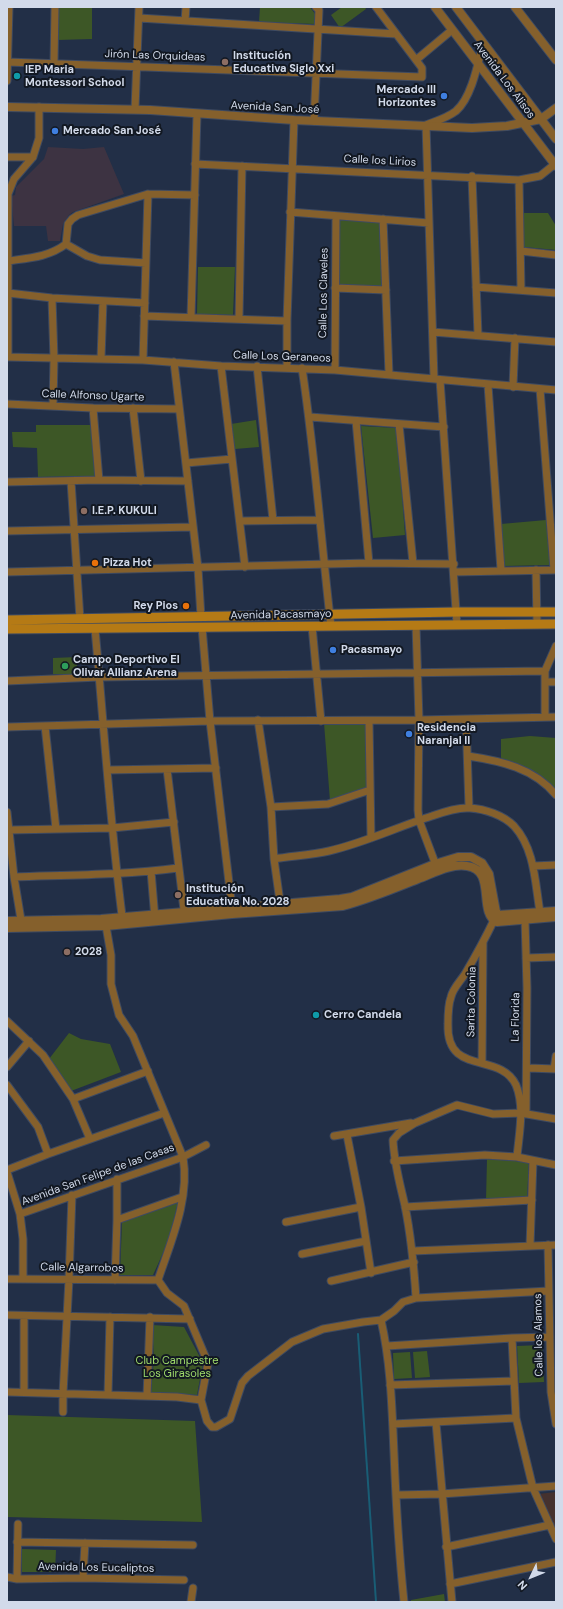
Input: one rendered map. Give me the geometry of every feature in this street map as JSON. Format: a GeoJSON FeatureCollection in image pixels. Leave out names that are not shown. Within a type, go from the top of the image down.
{"type":"FeatureCollection","features":[{"type":"Feature","properties":{"kind":"main road","name":"Avenida Pacasmayo"},"geometry":{"type":"LineString","coordinates":[[7,620],[457,612],[556,612]]}},
{"type":"Feature","properties":{"kind":"main road","name":"Avenida Pacasmayo"},"geometry":{"type":"LineString","coordinates":[[7,630],[556,624]]}},
{"type":"Feature","properties":{"kind":"street"},"geometry":{"type":"LineString","coordinates":[[7,81],[9,7]]}},
{"type":"Feature","properties":{"kind":"street"},"geometry":{"type":"LineString","coordinates":[[54,64],[55,7]]}},
{"type":"Feature","properties":{"kind":"street"},"geometry":{"type":"LineString","coordinates":[[135,110],[139,7]]}},
{"type":"Feature","properties":{"kind":"street"},"geometry":{"type":"LineString","coordinates":[[185,21],[186,7]]}},
{"type":"Feature","properties":{"kind":"street"},"geometry":{"type":"LineString","coordinates":[[376,7],[416,60],[452,30]]}},
{"type":"Feature","properties":{"kind":"street","name":"Avenida Los Alisos"},"geometry":{"type":"LineString","coordinates":[[435,7],[556,164]]}},
{"type":"Feature","properties":{"kind":"street","name":"Avenida Los Alisos"},"geometry":{"type":"LineString","coordinates":[[456,7],[556,139]]}},
{"type":"Feature","properties":{"kind":"street"},"geometry":{"type":"LineString","coordinates":[[516,7],[556,60]]}},
{"type":"Feature","properties":{"kind":"street"},"geometry":{"type":"LineString","coordinates":[[314,121],[317,29],[320,8]]}},
{"type":"Feature","properties":{"kind":"street"},"geometry":{"type":"LineString","coordinates":[[139,18],[396,34]]}},
{"type":"Feature","properties":{"kind":"street"},"geometry":{"type":"LineString","coordinates":[[457,625],[455,572],[444,428],[437,379],[433,332],[426,125],[445,118],[457,110],[465,100],[478,63],[483,43]]}},
{"type":"Feature","properties":{"kind":"street","name":"Jirón Las Orquideas"},"geometry":{"type":"LineString","coordinates":[[7,62],[422,77],[422,68],[416,60]]}},
{"type":"Feature","properties":{"kind":"street","name":"Avenida San José"},"geometry":{"type":"LineString","coordinates":[[7,107],[135,110],[294,120],[472,128],[496,127],[541,119]]}},
{"type":"Feature","properties":{"kind":"street"},"geometry":{"type":"LineString","coordinates":[[8,357],[8,194],[14,179],[33,158],[39,138],[39,107]]}},
{"type":"Feature","properties":{"kind":"street"},"geometry":{"type":"LineString","coordinates":[[541,119],[556,108]]}},
{"type":"Feature","properties":{"kind":"street"},"geometry":{"type":"LineString","coordinates":[[191,317],[197,114]]}},
{"type":"Feature","properties":{"kind":"street"},"geometry":{"type":"LineString","coordinates":[[287,368],[290,212],[294,120]]}},
{"type":"Feature","properties":{"kind":"street"},"geometry":{"type":"LineString","coordinates":[[7,157],[33,158]]}},
{"type":"Feature","properties":{"kind":"street","name":"Calle los Lirios"},"geometry":{"type":"LineString","coordinates":[[195,164],[472,176],[519,180],[540,176],[556,164]]}},
{"type":"Feature","properties":{"kind":"street"},"geometry":{"type":"LineString","coordinates":[[238,318],[242,166]]}},
{"type":"Feature","properties":{"kind":"street"},"geometry":{"type":"LineString","coordinates":[[472,176],[478,335]]}},
{"type":"Feature","properties":{"kind":"street"},"geometry":{"type":"LineString","coordinates":[[519,180],[521,290]]}},
{"type":"Feature","properties":{"kind":"street"},"geometry":{"type":"LineString","coordinates":[[66,244],[68,224],[78,215],[148,194],[194,195]]}},
{"type":"Feature","properties":{"kind":"street"},"geometry":{"type":"LineString","coordinates":[[143,360],[148,194]]}},
{"type":"Feature","properties":{"kind":"street"},"geometry":{"type":"LineString","coordinates":[[290,212],[429,223]]}},
{"type":"Feature","properties":{"kind":"street","name":"Calle Los Claveles"},"geometry":{"type":"LineString","coordinates":[[334,370],[336,216]]}},
{"type":"Feature","properties":{"kind":"street"},"geometry":{"type":"LineString","coordinates":[[383,219],[389,374]]}},
{"type":"Feature","properties":{"kind":"street"},"geometry":{"type":"LineString","coordinates":[[8,260],[35,258],[47,254],[66,244]]}},
{"type":"Feature","properties":{"kind":"street"},"geometry":{"type":"LineString","coordinates":[[66,244],[87,256],[100,260],[146,263]]}},
{"type":"Feature","properties":{"kind":"street"},"geometry":{"type":"LineString","coordinates":[[521,251],[556,255]]}},
{"type":"Feature","properties":{"kind":"street"},"geometry":{"type":"LineString","coordinates":[[476,287],[556,293]]}},
{"type":"Feature","properties":{"kind":"street"},"geometry":{"type":"LineString","coordinates":[[335,288],[386,290]]}},
{"type":"Feature","properties":{"kind":"street"},"geometry":{"type":"LineString","coordinates":[[8,293],[52,298],[145,303]]}},
{"type":"Feature","properties":{"kind":"street"},"geometry":{"type":"LineString","coordinates":[[52,298],[54,359],[53,405]]}},
{"type":"Feature","properties":{"kind":"street"},"geometry":{"type":"LineString","coordinates":[[101,359],[103,301]]}},
{"type":"Feature","properties":{"kind":"street"},"geometry":{"type":"LineString","coordinates":[[144,316],[238,318],[287,321]]}},
{"type":"Feature","properties":{"kind":"street"},"geometry":{"type":"LineString","coordinates":[[433,332],[556,342]]}},
{"type":"Feature","properties":{"kind":"street"},"geometry":{"type":"LineString","coordinates":[[513,387],[516,338]]}},
{"type":"Feature","properties":{"kind":"street","name":"Calle Los Geraneos"},"geometry":{"type":"LineString","coordinates":[[8,357],[143,360],[221,366],[302,368],[389,374],[488,385],[556,390]]}},
{"type":"Feature","properties":{"kind":"street"},"geometry":{"type":"LineString","coordinates":[[174,362],[198,568],[201,617]]}},
{"type":"Feature","properties":{"kind":"street"},"geometry":{"type":"LineString","coordinates":[[221,366],[245,567]]}},
{"type":"Feature","properties":{"kind":"street"},"geometry":{"type":"LineString","coordinates":[[257,366],[272,520]]}},
{"type":"Feature","properties":{"kind":"street"},"geometry":{"type":"LineString","coordinates":[[302,368],[310,417],[323,565],[331,626]]}},
{"type":"Feature","properties":{"kind":"street"},"geometry":{"type":"LineString","coordinates":[[488,385],[501,570]]}},
{"type":"Feature","properties":{"kind":"street"},"geometry":{"type":"LineString","coordinates":[[455,572],[555,570],[540,389]]}},
{"type":"Feature","properties":{"kind":"street","name":"Calle Alfonso Ugarte"},"geometry":{"type":"LineString","coordinates":[[7,404],[93,408],[179,409]]}},
{"type":"Feature","properties":{"kind":"street"},"geometry":{"type":"LineString","coordinates":[[93,408],[99,480]]}},
{"type":"Feature","properties":{"kind":"street"},"geometry":{"type":"LineString","coordinates":[[133,408],[141,481]]}},
{"type":"Feature","properties":{"kind":"street"},"geometry":{"type":"LineString","coordinates":[[310,417],[444,428]]}},
{"type":"Feature","properties":{"kind":"street"},"geometry":{"type":"LineString","coordinates":[[356,421],[369,563]]}},
{"type":"Feature","properties":{"kind":"street"},"geometry":{"type":"LineString","coordinates":[[399,424],[413,563]]}},
{"type":"Feature","properties":{"kind":"street"},"geometry":{"type":"LineString","coordinates":[[186,463],[232,458]]}},
{"type":"Feature","properties":{"kind":"street"},"geometry":{"type":"LineString","coordinates":[[7,482],[99,480],[188,481]]}},
{"type":"Feature","properties":{"kind":"street"},"geometry":{"type":"LineString","coordinates":[[71,481],[80,619]]}},
{"type":"Feature","properties":{"kind":"street"},"geometry":{"type":"LineString","coordinates":[[240,521],[319,520]]}},
{"type":"Feature","properties":{"kind":"street"},"geometry":{"type":"LineString","coordinates":[[7,531],[75,528],[193,527]]}},
{"type":"Feature","properties":{"kind":"street"},"geometry":{"type":"LineString","coordinates":[[7,572],[369,563],[454,564]]}},
{"type":"Feature","properties":{"kind":"street"},"geometry":{"type":"LineString","coordinates":[[536,570],[537,624]]}},
{"type":"Feature","properties":{"kind":"street"},"geometry":{"type":"LineString","coordinates":[[416,625],[419,820],[437,868]]}},
{"type":"Feature","properties":{"kind":"street"},"geometry":{"type":"LineString","coordinates":[[312,626],[321,721]]}},
{"type":"Feature","properties":{"kind":"street"},"geometry":{"type":"LineString","coordinates":[[202,627],[205,675],[232,908]]}},
{"type":"Feature","properties":{"kind":"street"},"geometry":{"type":"LineString","coordinates":[[95,628],[116,874],[123,920]]}},
{"type":"Feature","properties":{"kind":"street"},"geometry":{"type":"LineString","coordinates":[[545,717],[545,671],[556,646]]}},
{"type":"Feature","properties":{"kind":"street"},"geometry":{"type":"LineString","coordinates":[[7,681],[99,677],[205,675],[545,671]]}},
{"type":"Feature","properties":{"kind":"street"},"geometry":{"type":"LineString","coordinates":[[545,682],[556,682]]}},
{"type":"Feature","properties":{"kind":"street"},"geometry":{"type":"LineString","coordinates":[[7,727],[258,720],[369,721],[556,717]]}},
{"type":"Feature","properties":{"kind":"street"},"geometry":{"type":"LineString","coordinates":[[466,719],[469,807]]}},
{"type":"Feature","properties":{"kind":"street"},"geometry":{"type":"LineString","coordinates":[[258,720],[271,807],[274,859],[280,907]]}},
{"type":"Feature","properties":{"kind":"street"},"geometry":{"type":"LineString","coordinates":[[369,721],[372,838]]}},
{"type":"Feature","properties":{"kind":"street"},"geometry":{"type":"LineString","coordinates":[[45,726],[56,829]]}},
{"type":"Feature","properties":{"kind":"street"},"geometry":{"type":"LineString","coordinates":[[468,756],[493,760],[519,768],[549,786],[556,795]]}},
{"type":"Feature","properties":{"kind":"street"},"geometry":{"type":"LineString","coordinates":[[108,770],[216,768]]}},
{"type":"Feature","properties":{"kind":"street"},"geometry":{"type":"LineString","coordinates":[[168,769],[178,868],[185,915]]}},
{"type":"Feature","properties":{"kind":"street"},"geometry":{"type":"LineString","coordinates":[[271,807],[328,804],[370,790]]}},
{"type":"Feature","properties":{"kind":"street"},"geometry":{"type":"LineString","coordinates":[[274,859],[328,852],[444,812],[469,807],[493,813],[514,826],[528,848],[533,866],[540,912]]}},
{"type":"Feature","properties":{"kind":"street"},"geometry":{"type":"LineString","coordinates":[[7,812],[21,924]]}},
{"type":"Feature","properties":{"kind":"street"},"geometry":{"type":"LineString","coordinates":[[9,830],[112,828],[174,822]]}},
{"type":"Feature","properties":{"kind":"street"},"geometry":{"type":"LineString","coordinates":[[185,915],[232,908],[343,906],[360,902],[437,868],[458,857],[474,858],[482,862],[489,874],[496,912],[498,915],[556,911]]}},
{"type":"Feature","properties":{"kind":"street"},"geometry":{"type":"LineString","coordinates":[[437,868],[465,865],[477,869],[483,877],[490,915],[497,922],[556,917]]}},
{"type":"Feature","properties":{"kind":"street"},"geometry":{"type":"LineString","coordinates":[[533,866],[556,865]]}},
{"type":"Feature","properties":{"kind":"street"},"geometry":{"type":"LineString","coordinates":[[14,877],[116,874],[178,868]]}},
{"type":"Feature","properties":{"kind":"street"},"geometry":{"type":"LineString","coordinates":[[151,871],[154,918]]}},
{"type":"Feature","properties":{"kind":"street"},"geometry":{"type":"LineString","coordinates":[[7,928],[21,924],[101,919],[123,920],[154,918],[280,907]]}},
{"type":"Feature","properties":{"kind":"street"},"geometry":{"type":"LineString","coordinates":[[7,921],[21,924],[106,926],[123,920]]}},
{"type":"Feature","properties":{"kind":"street"},"geometry":{"type":"LineString","coordinates":[[494,920],[450,998],[447,1030],[448,1040],[451,1047],[459,1054],[469,1060],[500,1070],[511,1078],[516,1086],[524,1113],[517,1157]]}},
{"type":"Feature","properties":{"kind":"street","name":"La Florida"},"geometry":{"type":"LineString","coordinates":[[524,1113],[528,1068],[525,920]]}},
{"type":"Feature","properties":{"kind":"street"},"geometry":{"type":"LineString","coordinates":[[106,926],[111,955],[112,984],[119,1015],[133,1036],[183,1156],[186,1172],[182,1198],[173,1240],[158,1280],[167,1293],[184,1306],[208,1363],[200,1400],[208,1421],[212,1427],[216,1427],[230,1419],[242,1383],[248,1376],[292,1342],[323,1329],[381,1320],[403,1302],[416,1298],[549,1291]]}},
{"type":"Feature","properties":{"kind":"street","name":"Sarita Colonia"},"geometry":{"type":"LineString","coordinates":[[482,1063],[483,941]]}},
{"type":"Feature","properties":{"kind":"street"},"geometry":{"type":"LineString","coordinates":[[526,958],[556,957]]}},
{"type":"Feature","properties":{"kind":"street"},"geometry":{"type":"LineString","coordinates":[[7,1021],[43,1055],[73,1099],[90,1139]]}},
{"type":"Feature","properties":{"kind":"street"},"geometry":{"type":"LineString","coordinates":[[7,1067],[29,1041]]}},
{"type":"Feature","properties":{"kind":"street"},"geometry":{"type":"LineString","coordinates":[[528,1068],[555,1069],[556,1056]]}},
{"type":"Feature","properties":{"kind":"street"},"geometry":{"type":"LineString","coordinates":[[73,1099],[148,1071]]}},
{"type":"Feature","properties":{"kind":"street"},"geometry":{"type":"LineString","coordinates":[[7,1085],[38,1127],[48,1154]]}},
{"type":"Feature","properties":{"kind":"street"},"geometry":{"type":"LineString","coordinates":[[416,1298],[413,1251],[405,1207],[394,1161],[393,1140],[399,1133],[415,1123],[458,1105],[493,1114],[524,1113],[556,1119]]}},
{"type":"Feature","properties":{"kind":"street"},"geometry":{"type":"LineString","coordinates":[[23,1279],[23,1239],[20,1214],[7,1171],[48,1154],[164,1113]]}},
{"type":"Feature","properties":{"kind":"street"},"geometry":{"type":"LineString","coordinates":[[334,1136],[415,1123]]}},
{"type":"Feature","properties":{"kind":"street"},"geometry":{"type":"LineString","coordinates":[[347,1135],[361,1207],[371,1273]]}},
{"type":"Feature","properties":{"kind":"street","name":"Avenida San Felipe de las Casas"},"geometry":{"type":"LineString","coordinates":[[20,1214],[183,1156],[206,1145]]}},
{"type":"Feature","properties":{"kind":"street"},"geometry":{"type":"LineString","coordinates":[[394,1161],[486,1155],[517,1157],[556,1165]]}},
{"type":"Feature","properties":{"kind":"street"},"geometry":{"type":"LineString","coordinates":[[530,1246],[533,1161]]}},
{"type":"Feature","properties":{"kind":"street"},"geometry":{"type":"LineString","coordinates":[[115,1280],[117,1179]]}},
{"type":"Feature","properties":{"kind":"street"},"geometry":{"type":"LineString","coordinates":[[64,1412],[63,1394],[72,1195]]}},
{"type":"Feature","properties":{"kind":"street"},"geometry":{"type":"LineString","coordinates":[[117,1220],[182,1198]]}},
{"type":"Feature","properties":{"kind":"street"},"geometry":{"type":"LineString","coordinates":[[405,1207],[532,1200]]}},
{"type":"Feature","properties":{"kind":"street"},"geometry":{"type":"LineString","coordinates":[[286,1222],[361,1207]]}},
{"type":"Feature","properties":{"kind":"street"},"geometry":{"type":"LineString","coordinates":[[302,1254],[366,1240]]}},
{"type":"Feature","properties":{"kind":"street","name":"Calle los Alamos"},"geometry":{"type":"LineString","coordinates":[[548,1245],[551,1392],[556,1424]]}},
{"type":"Feature","properties":{"kind":"street"},"geometry":{"type":"LineString","coordinates":[[413,1251],[556,1245]]}},
{"type":"Feature","properties":{"kind":"street"},"geometry":{"type":"LineString","coordinates":[[331,1281],[414,1262]]}},
{"type":"Feature","properties":{"kind":"street","name":"Calle Algarrobos"},"geometry":{"type":"LineString","coordinates":[[7,1279],[158,1280]]}},
{"type":"Feature","properties":{"kind":"street"},"geometry":{"type":"LineString","coordinates":[[7,1315],[190,1319]]}},
{"type":"Feature","properties":{"kind":"street"},"geometry":{"type":"LineString","coordinates":[[24,1316],[24,1392]]}},
{"type":"Feature","properties":{"kind":"street"},"geometry":{"type":"LineString","coordinates":[[108,1395],[110,1317]]}},
{"type":"Feature","properties":{"kind":"street"},"geometry":{"type":"LineString","coordinates":[[147,1396],[150,1317]]}},
{"type":"Feature","properties":{"kind":"street"},"geometry":{"type":"LineString","coordinates":[[381,1320],[387,1346],[404,1602]]}},
{"type":"Feature","properties":{"kind":"street"},"geometry":{"type":"LineString","coordinates":[[387,1346],[550,1337]]}},
{"type":"Feature","properties":{"kind":"street"},"geometry":{"type":"LineString","coordinates":[[512,1338],[516,1418],[532,1488],[556,1539]]}},
{"type":"Feature","properties":{"kind":"street"},"geometry":{"type":"LineString","coordinates":[[390,1384],[514,1381]]}},
{"type":"Feature","properties":{"kind":"street"},"geometry":{"type":"LineString","coordinates":[[7,1392],[177,1397],[200,1400]]}},
{"type":"Feature","properties":{"kind":"street"},"geometry":{"type":"LineString","coordinates":[[392,1424],[516,1418]]}},
{"type":"Feature","properties":{"kind":"street"},"geometry":{"type":"LineString","coordinates":[[436,1423],[441,1494],[452,1602]]}},
{"type":"Feature","properties":{"kind":"street"},"geometry":{"type":"LineString","coordinates":[[396,1495],[441,1494],[556,1486]]}},
{"type":"Feature","properties":{"kind":"street"},"geometry":{"type":"LineString","coordinates":[[17,1579],[18,1524]]}},
{"type":"Feature","properties":{"kind":"street"},"geometry":{"type":"LineString","coordinates":[[446,1546],[550,1525]]}},
{"type":"Feature","properties":{"kind":"street"},"geometry":{"type":"LineString","coordinates":[[17,1542],[193,1545]]}},
{"type":"Feature","properties":{"kind":"street"},"geometry":{"type":"LineString","coordinates":[[83,1578],[85,1543]]}},
{"type":"Feature","properties":{"kind":"street"},"geometry":{"type":"LineString","coordinates":[[450,1584],[556,1562]]}},
{"type":"Feature","properties":{"kind":"street","name":"Avenida Los Eucaliptos"},"geometry":{"type":"LineString","coordinates":[[7,1577],[17,1579],[83,1578],[184,1580]]}},
{"type":"Feature","properties":{"kind":"street"},"geometry":{"type":"LineString","coordinates":[[191,1602],[193,1588]]}},
{"type":"Feature","properties":{"kind":"shaded area"},"geometry":{"type":"Polygon","coordinates":[[[48,147],[83,149],[104,147],[124,194],[73,212],[63,224],[60,241],[48,241],[46,226],[14,226],[11,196],[15,195],[16,187],[44,159],[48,147]]]}},
{"type":"Feature","properties":{"kind":"shaded area"},"geometry":{"type":"Polygon","coordinates":[[[556,1492],[556,1530],[538,1494],[556,1492]]]}},
{"type":"Feature","properties":{"kind":"green space"},"geometry":{"type":"Polygon","coordinates":[[[57,7],[92,7],[92,39],[57,40],[57,7]]]}},
{"type":"Feature","properties":{"kind":"green space"},"geometry":{"type":"Polygon","coordinates":[[[260,7],[310,7],[315,14],[315,24],[259,22],[260,7]]]}},
{"type":"Feature","properties":{"kind":"green space"},"geometry":{"type":"Polygon","coordinates":[[[342,7],[365,7],[366,9],[340,28],[331,15],[342,7]]]}},
{"type":"Feature","properties":{"kind":"green space"},"geometry":{"type":"Polygon","coordinates":[[[523,213],[548,213],[556,226],[556,250],[524,247],[523,213]]]}},
{"type":"Feature","properties":{"kind":"green space"},"geometry":{"type":"Polygon","coordinates":[[[339,219],[380,222],[382,292],[338,291],[339,219]]]}},
{"type":"Feature","properties":{"kind":"green space"},"geometry":{"type":"Polygon","coordinates":[[[198,267],[235,267],[233,315],[197,314],[198,267]]]}},
{"type":"Feature","properties":{"kind":"green space"},"geometry":{"type":"Polygon","coordinates":[[[256,420],[259,447],[235,449],[231,424],[256,420]]]}},
{"type":"Feature","properties":{"kind":"green space"},"geometry":{"type":"Polygon","coordinates":[[[36,425],[91,425],[95,476],[38,477],[37,448],[13,447],[12,432],[36,432],[36,425]]]}},
{"type":"Feature","properties":{"kind":"green space"},"geometry":{"type":"Polygon","coordinates":[[[361,426],[397,428],[405,535],[373,538],[361,426]]]}},
{"type":"Feature","properties":{"kind":"green space"},"geometry":{"type":"Polygon","coordinates":[[[546,520],[550,565],[504,566],[501,524],[546,520]]]}},
{"type":"Feature","properties":{"kind":"green space","name":"Campo Deportivo El Olivar Allianz Arena"},"geometry":{"type":"Polygon","coordinates":[[[77,657],[77,674],[53,674],[53,658],[77,657]]]}},
{"type":"Feature","properties":{"kind":"green space"},"geometry":{"type":"Polygon","coordinates":[[[324,723],[367,723],[367,788],[330,801],[324,723]]]}},
{"type":"Feature","properties":{"kind":"green space"},"geometry":{"type":"Polygon","coordinates":[[[530,736],[556,738],[556,792],[501,760],[501,739],[530,736]]]}},
{"type":"Feature","properties":{"kind":"green space"},"geometry":{"type":"Polygon","coordinates":[[[69,1033],[81,1039],[110,1044],[121,1072],[71,1091],[49,1059],[69,1033]]]}},
{"type":"Feature","properties":{"kind":"green space"},"geometry":{"type":"Polygon","coordinates":[[[487,1159],[529,1162],[527,1198],[486,1200],[487,1159]]]}},
{"type":"Feature","properties":{"kind":"green space"},"geometry":{"type":"Polygon","coordinates":[[[178,1202],[169,1240],[153,1275],[120,1275],[122,1222],[178,1202]]]}},
{"type":"Feature","properties":{"kind":"green space","name":"Club Campestre Los Girasoles"},"geometry":{"type":"Polygon","coordinates":[[[152,1325],[184,1327],[203,1363],[197,1395],[151,1392],[154,1359],[152,1325]]]}},
{"type":"Feature","properties":{"kind":"green space"},"geometry":{"type":"Polygon","coordinates":[[[542,1345],[544,1382],[519,1383],[517,1346],[542,1345]]]}},
{"type":"Feature","properties":{"kind":"green space"},"geometry":{"type":"Polygon","coordinates":[[[427,1351],[430,1377],[415,1378],[413,1352],[427,1351]]]}},
{"type":"Feature","properties":{"kind":"green space"},"geometry":{"type":"Polygon","coordinates":[[[410,1352],[412,1378],[394,1379],[393,1353],[410,1352]]]}},
{"type":"Feature","properties":{"kind":"green space"},"geometry":{"type":"Polygon","coordinates":[[[7,1415],[195,1421],[202,1522],[7,1517],[7,1415]]]}},
{"type":"Feature","properties":{"kind":"green space"},"geometry":{"type":"Polygon","coordinates":[[[21,1549],[56,1550],[55,1572],[22,1572],[21,1549]]]}},
{"type":"Feature","properties":{"kind":"green space"},"geometry":{"type":"Polygon","coordinates":[[[444,1594],[445,1602],[411,1602],[411,1600],[444,1594]]]}},
{"type":"Feature","properties":{"kind":"waterway"},"geometry":{"type":"LineString","coordinates":[[358,1334],[376,1602]]}},
{"type":"Feature","properties":{"kind":"place","name":"Institución Educativa Siglo Xxi"},"geometry":{"type":"Point","coordinates":[225,62]}},
{"type":"Feature","properties":{"kind":"place","name":"IEP Maria Montessori School"},"geometry":{"type":"Point","coordinates":[17,76]}},
{"type":"Feature","properties":{"kind":"place","name":"Mercado III Horizontes"},"geometry":{"type":"Point","coordinates":[444,96]}},
{"type":"Feature","properties":{"kind":"place","name":"Mercado San José"},"geometry":{"type":"Point","coordinates":[55,131]}},
{"type":"Feature","properties":{"kind":"place","name":"I.E.P. KUKULI"},"geometry":{"type":"Point","coordinates":[84,511]}},
{"type":"Feature","properties":{"kind":"place","name":"Pizza Hot"},"geometry":{"type":"Point","coordinates":[95,563]}},
{"type":"Feature","properties":{"kind":"place","name":"Rey Pios"},"geometry":{"type":"Point","coordinates":[186,606]}},
{"type":"Feature","properties":{"kind":"place","name":"Pacasmayo"},"geometry":{"type":"Point","coordinates":[333,650]}},
{"type":"Feature","properties":{"kind":"place","name":"Campo Deportivo El Olivar Allianz Arena"},"geometry":{"type":"Point","coordinates":[65,666]}},
{"type":"Feature","properties":{"kind":"place","name":"Residencia Naranjal II"},"geometry":{"type":"Point","coordinates":[409,734]}},
{"type":"Feature","properties":{"kind":"place","name":"Institución Educativa No. 2028"},"geometry":{"type":"Point","coordinates":[178,895]}},
{"type":"Feature","properties":{"kind":"place","name":"2028"},"geometry":{"type":"Point","coordinates":[67,952]}},
{"type":"Feature","properties":{"kind":"place","name":"Cerro Candela"},"geometry":{"type":"Point","coordinates":[316,1015]}}]}
